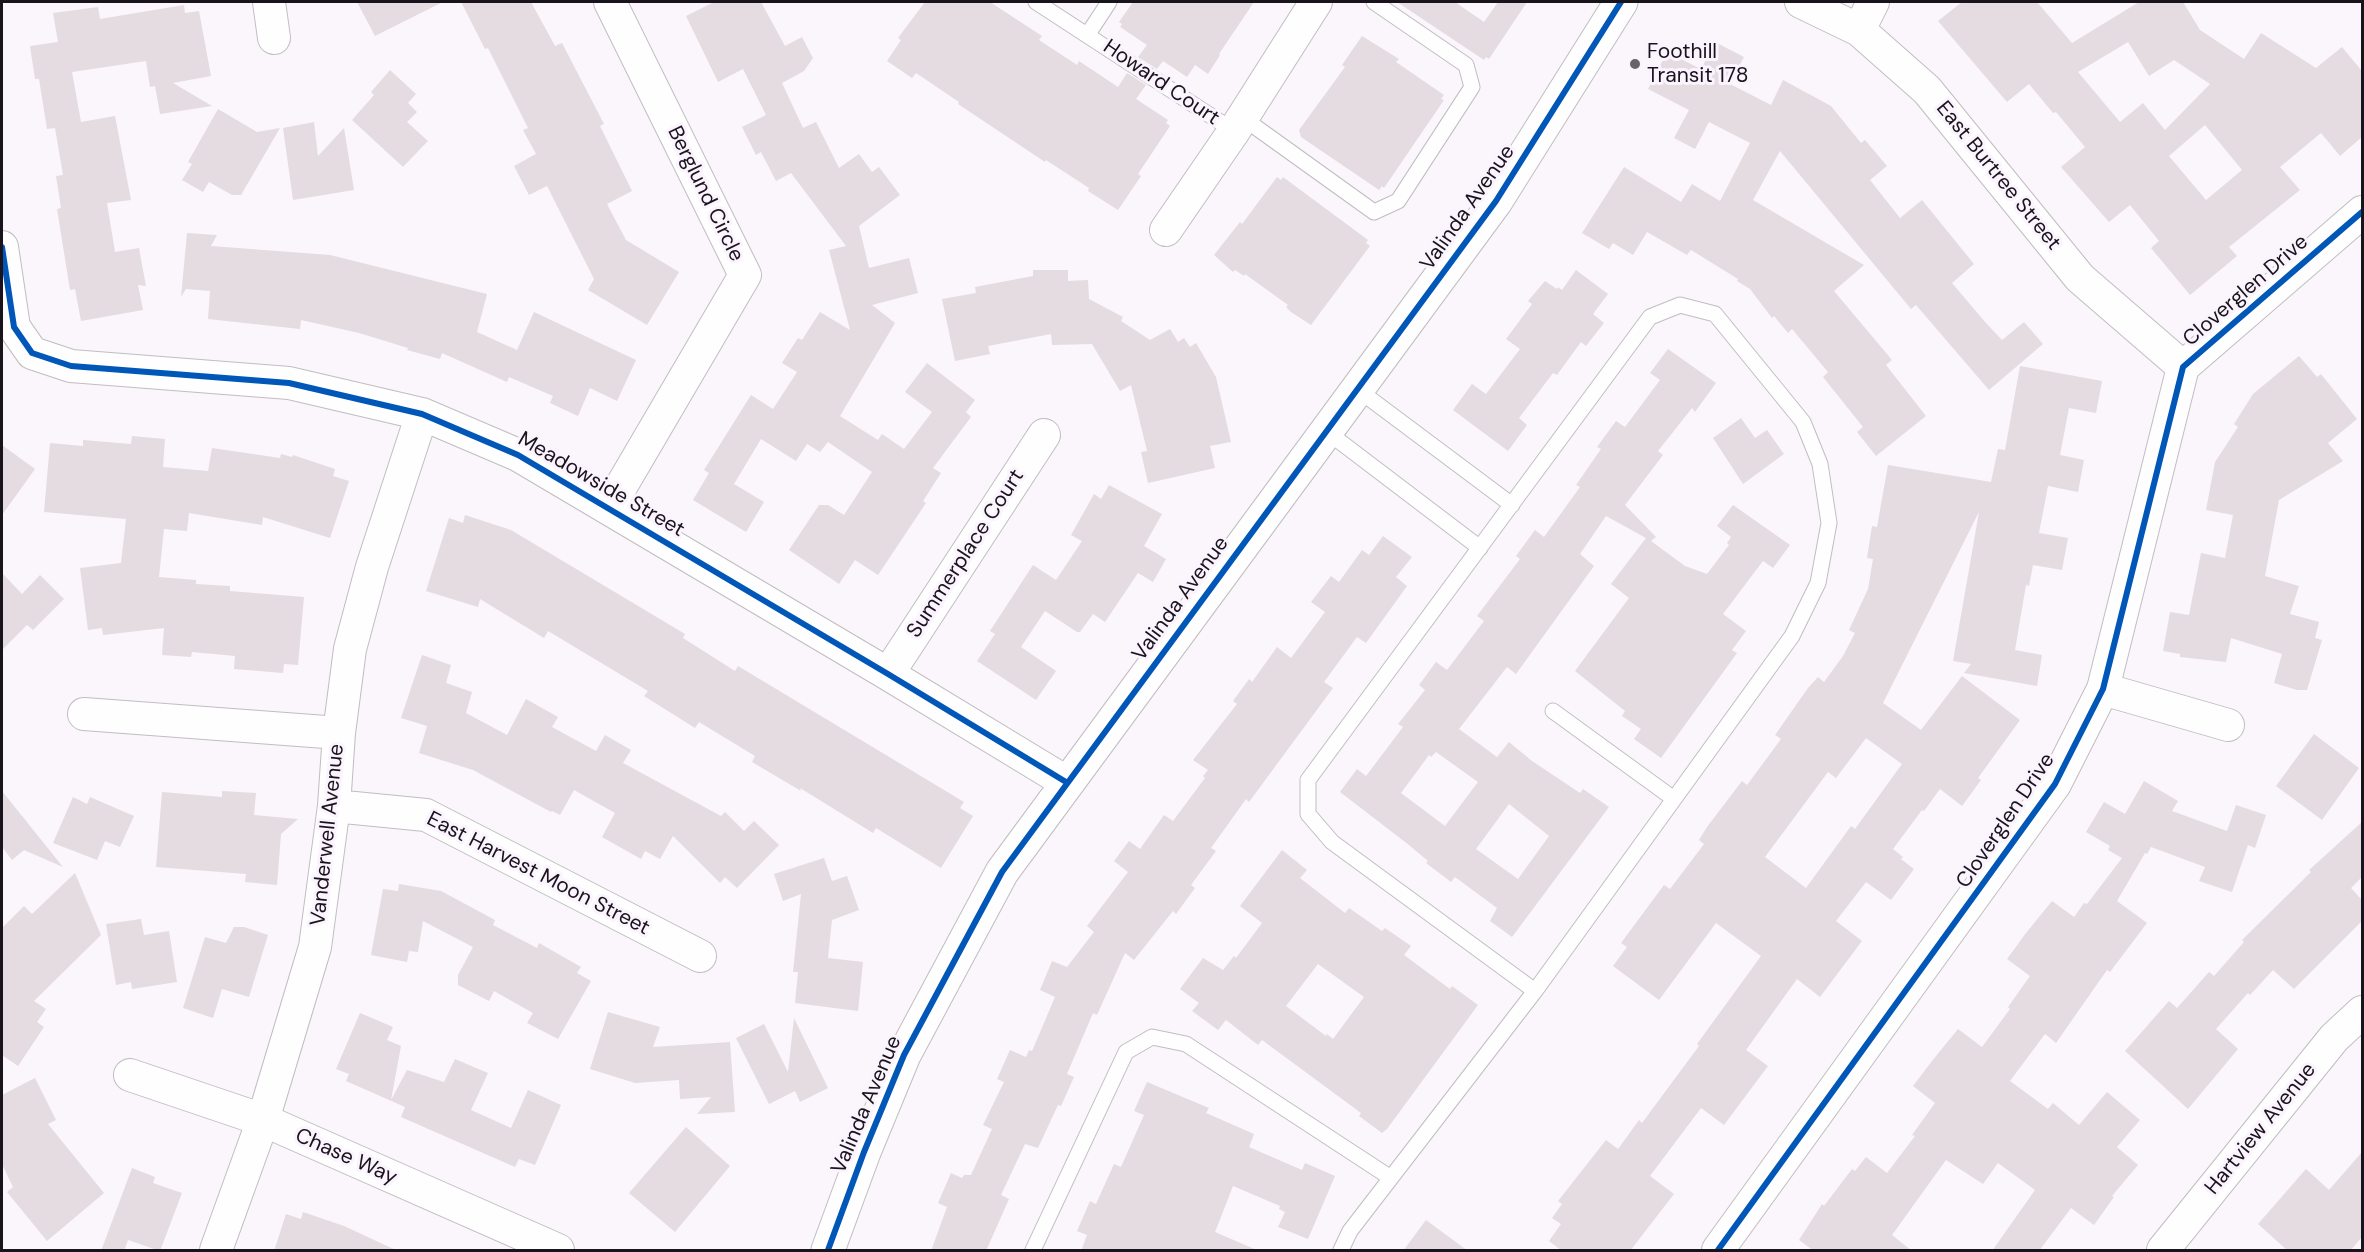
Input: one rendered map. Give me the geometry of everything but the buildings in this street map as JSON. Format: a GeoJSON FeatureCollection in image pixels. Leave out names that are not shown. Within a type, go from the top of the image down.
{"type":"FeatureCollection","features":[{"type":"Feature","properties":{"kind":"main road","name":"Valinda Avenue"},"geometry":{"type":"LineString","coordinates":[[828,1251],[864,1152],[904,1055],[1002,872],[1066,782],[1496,201],[1621,2]]}},
{"type":"Feature","properties":{"kind":"street"},"geometry":{"type":"LineString","coordinates":[[269,2],[274,38]]}},
{"type":"Feature","properties":{"kind":"street","name":"Berglund Circle"},"geometry":{"type":"LineString","coordinates":[[609,507],[745,275],[610,2]]}},
{"type":"Feature","properties":{"kind":"street"},"geometry":{"type":"LineString","coordinates":[[1166,230],[1238,124],[1316,2]]}},
{"type":"Feature","properties":{"kind":"street","name":"East Burtree Street"},"geometry":{"type":"LineString","coordinates":[[1801,2],[1859,30],[1927,90],[2080,278],[2183,367]]}},
{"type":"Feature","properties":{"kind":"street"},"geometry":{"type":"LineString","coordinates":[[1859,30],[1874,2]]}},
{"type":"Feature","properties":{"kind":"street","name":"Cloverglen Drive"},"geometry":{"type":"LineString","coordinates":[[1726,1248],[2055,784],[2103,689],[2183,367],[2362,212]]}},
{"type":"Feature","properties":{"kind":"street","name":"Meadowside Street"},"geometry":{"type":"LineString","coordinates":[[2,247],[14,327],[32,353],[71,366],[289,383],[422,414],[518,455],[609,507],[1066,782]]}},
{"type":"Feature","properties":{"kind":"street","name":"Vanderwell Avenue"},"geometry":{"type":"LineString","coordinates":[[216,1251],[263,1120],[315,947],[334,806],[339,733],[350,650],[372,567],[422,414]]}},
{"type":"Feature","properties":{"kind":"street","name":"Summerplace Court"},"geometry":{"type":"LineString","coordinates":[[888,674],[1044,435]]}},
{"type":"Feature","properties":{"kind":"street"},"geometry":{"type":"LineString","coordinates":[[2103,689],[2228,724]]}},
{"type":"Feature","properties":{"kind":"street"},"geometry":{"type":"LineString","coordinates":[[84,714],[339,733]]}},
{"type":"Feature","properties":{"kind":"street","name":"East Harvest Moon Street"},"geometry":{"type":"LineString","coordinates":[[334,806],[426,815],[700,956]]}},
{"type":"Feature","properties":{"kind":"street","name":"Hartview Avenue"},"geometry":{"type":"LineString","coordinates":[[2163,1251],[2334,1038],[2362,1012]]}},
{"type":"Feature","properties":{"kind":"street","name":"Chase Way"},"geometry":{"type":"LineString","coordinates":[[130,1075],[263,1120],[558,1251]]}},
{"type":"Feature","properties":{"kind":"lane","name":"Howard Court"},"geometry":{"type":"LineString","coordinates":[[1036,2],[1238,124],[1374,212],[1398,201],[1472,87],[1466,65],[1374,2]]}},
{"type":"Feature","properties":{"kind":"lane","name":"Howard Court"},"geometry":{"type":"LineString","coordinates":[[1088,34],[1109,2]]}},
{"type":"Feature","properties":{"kind":"lane"},"geometry":{"type":"LineString","coordinates":[[1341,1251],[1350,1231],[1535,991],[1792,636],[1818,583],[1829,524],[1820,464],[1803,422],[1715,314],[1680,305],[1650,317],[1308,780],[1308,814],[1332,842],[1535,991]]}},
{"type":"Feature","properties":{"kind":"lane"},"geometry":{"type":"LineString","coordinates":[[1357,389],[1512,505]]}},
{"type":"Feature","properties":{"kind":"lane"},"geometry":{"type":"LineString","coordinates":[[1326,431],[1480,548]]}},
{"type":"Feature","properties":{"kind":"lane"},"geometry":{"type":"LineString","coordinates":[[1553,711],[1674,799]]}},
{"type":"Feature","properties":{"kind":"lane"},"geometry":{"type":"LineString","coordinates":[[1033,1251],[1126,1052],[1152,1037],[1186,1044],[1391,1178]]}},
{"type":"Feature","properties":{"kind":"cycle path"},"geometry":{"type":"LineString","coordinates":[[828,1250],[864,1152],[904,1055],[1002,872],[1496,201],[1621,2]]}},
{"type":"Feature","properties":{"kind":"cycle path"},"geometry":{"type":"LineString","coordinates":[[1718,1250],[2055,784],[2103,689],[2183,367],[2362,212]]}},
{"type":"Feature","properties":{"kind":"cycle path"},"geometry":{"type":"LineString","coordinates":[[2,247],[14,327],[32,353],[71,366],[289,383],[422,414],[518,455],[1066,782]]}},
{"type":"Feature","properties":{"kind":"place","name":"Foothill Transit 178"},"geometry":{"type":"Point","coordinates":[1635,64]}}]}
